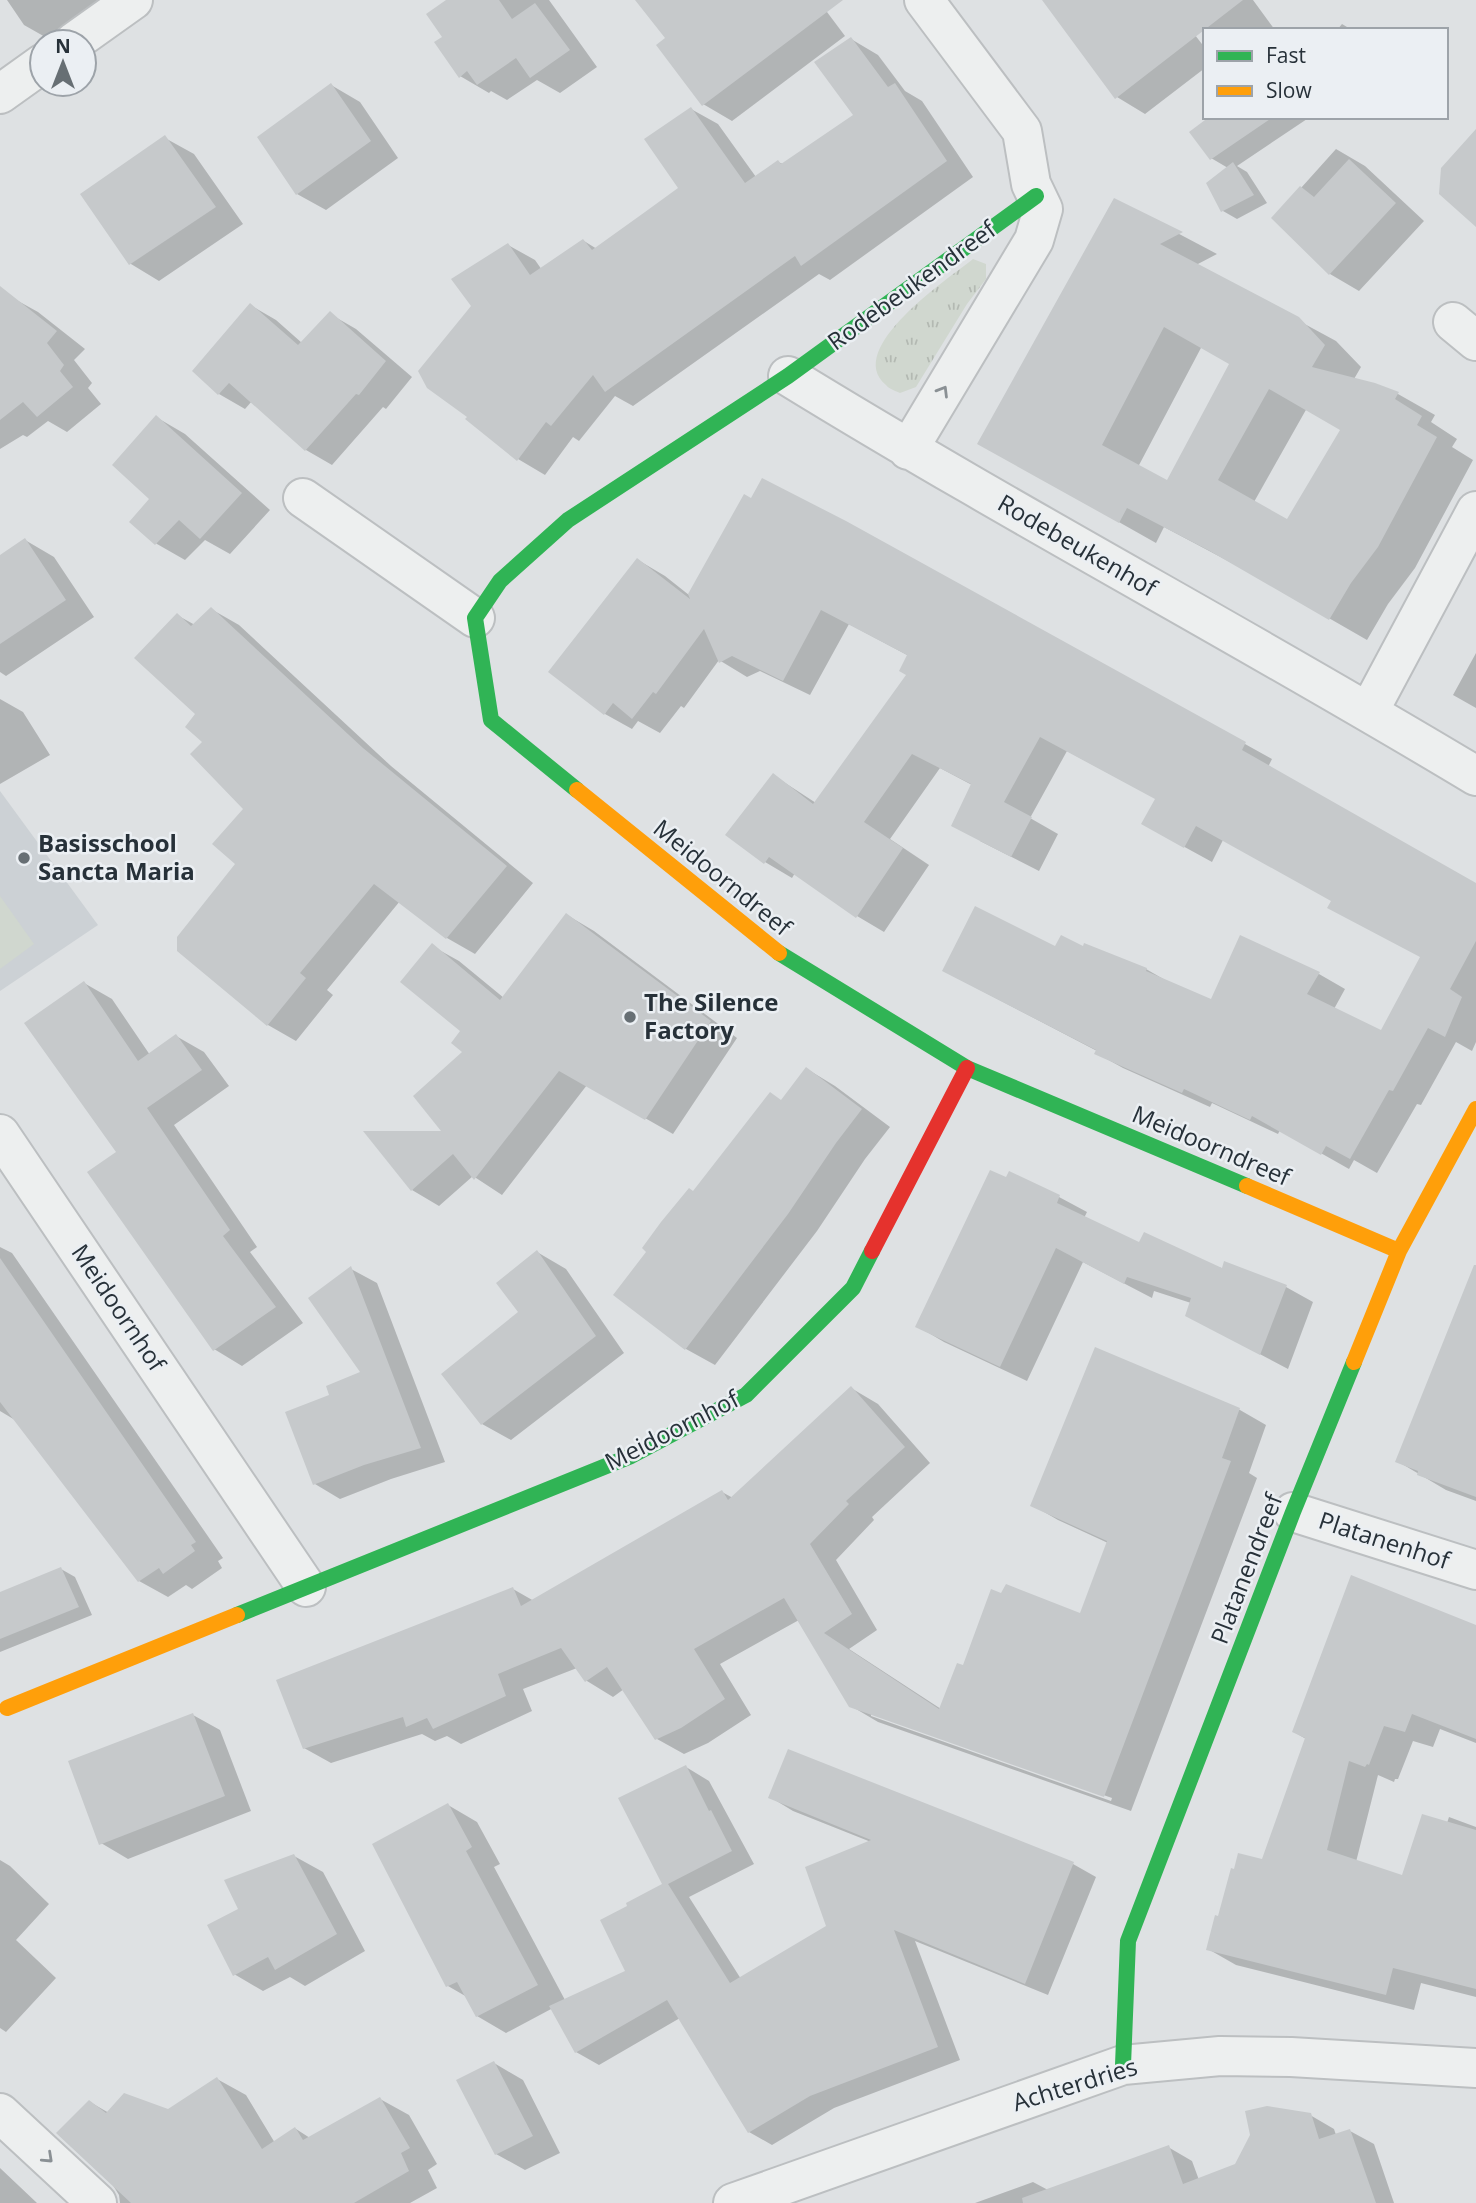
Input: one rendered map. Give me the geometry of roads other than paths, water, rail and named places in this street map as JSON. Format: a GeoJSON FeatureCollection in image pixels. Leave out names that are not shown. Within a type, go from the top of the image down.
{"type":"FeatureCollection","features":[{"type":"Feature","properties":{"kind":"street"},"geometry":{"type":"LineString","coordinates":[[94,28],[133,0]]}},
{"type":"Feature","properties":{"kind":"street","name":"Rodebeukendreef"},"geometry":{"type":"LineString","coordinates":[[908,450],[1034,240],[1043,209],[1031,184],[1022,131],[924,0]]}},
{"type":"Feature","properties":{"kind":"street"},"geometry":{"type":"LineString","coordinates":[[0,94],[28,74]]}},
{"type":"Feature","properties":{"kind":"street","name":"Rodebeukendreef"},"geometry":{"type":"LineString","coordinates":[[788,376],[1035,197]]}},
{"type":"Feature","properties":{"kind":"street"},"geometry":{"type":"LineString","coordinates":[[303,498],[475,618],[500,581],[568,520],[788,376]]}},
{"type":"Feature","properties":{"kind":"street","name":"Rodebeukenhof"},"geometry":{"type":"LineString","coordinates":[[788,376],[908,450],[1369,711],[1476,776]]}},
{"type":"Feature","properties":{"kind":"street"},"geometry":{"type":"LineString","coordinates":[[1369,711],[1476,511]]}},
{"type":"Feature","properties":{"kind":"street","name":"Meidoorndreef"},"geometry":{"type":"LineString","coordinates":[[475,618],[491,720],[774,950],[967,1068],[1399,1251]]}},
{"type":"Feature","properties":{"kind":"street","name":"Meidoornhof"},"geometry":{"type":"LineString","coordinates":[[7,1708],[631,1456],[746,1395],[853,1288],[967,1068]]}},
{"type":"Feature","properties":{"kind":"street","name":"Platanendreef"},"geometry":{"type":"LineString","coordinates":[[1123,2065],[1128,1941],[1293,1512],[1399,1251],[1476,1108]]}},
{"type":"Feature","properties":{"kind":"street","name":"Meidoornhof"},"geometry":{"type":"LineString","coordinates":[[0,1134],[306,1587]]}},
{"type":"Feature","properties":{"kind":"street","name":"Platanenhof"},"geometry":{"type":"LineString","coordinates":[[1293,1512],[1476,1570]]}},
{"type":"Feature","properties":{"kind":"street","name":"Achterdries"},"geometry":{"type":"LineString","coordinates":[[733,2203],[1123,2065],[1244,2056],[1476,2067]]}},
{"type":"Feature","properties":{"kind":"street"},"geometry":{"type":"LineString","coordinates":[[0,2113],[97,2203]]}},
{"type":"Feature","properties":{"kind":"place","name":"Basisschool Sancta Maria"},"geometry":{"type":"Point","coordinates":[24,858]}},
{"type":"Feature","properties":{"kind":"place","name":"The Silence Factory"},"geometry":{"type":"Point","coordinates":[630,1017]}}]}
